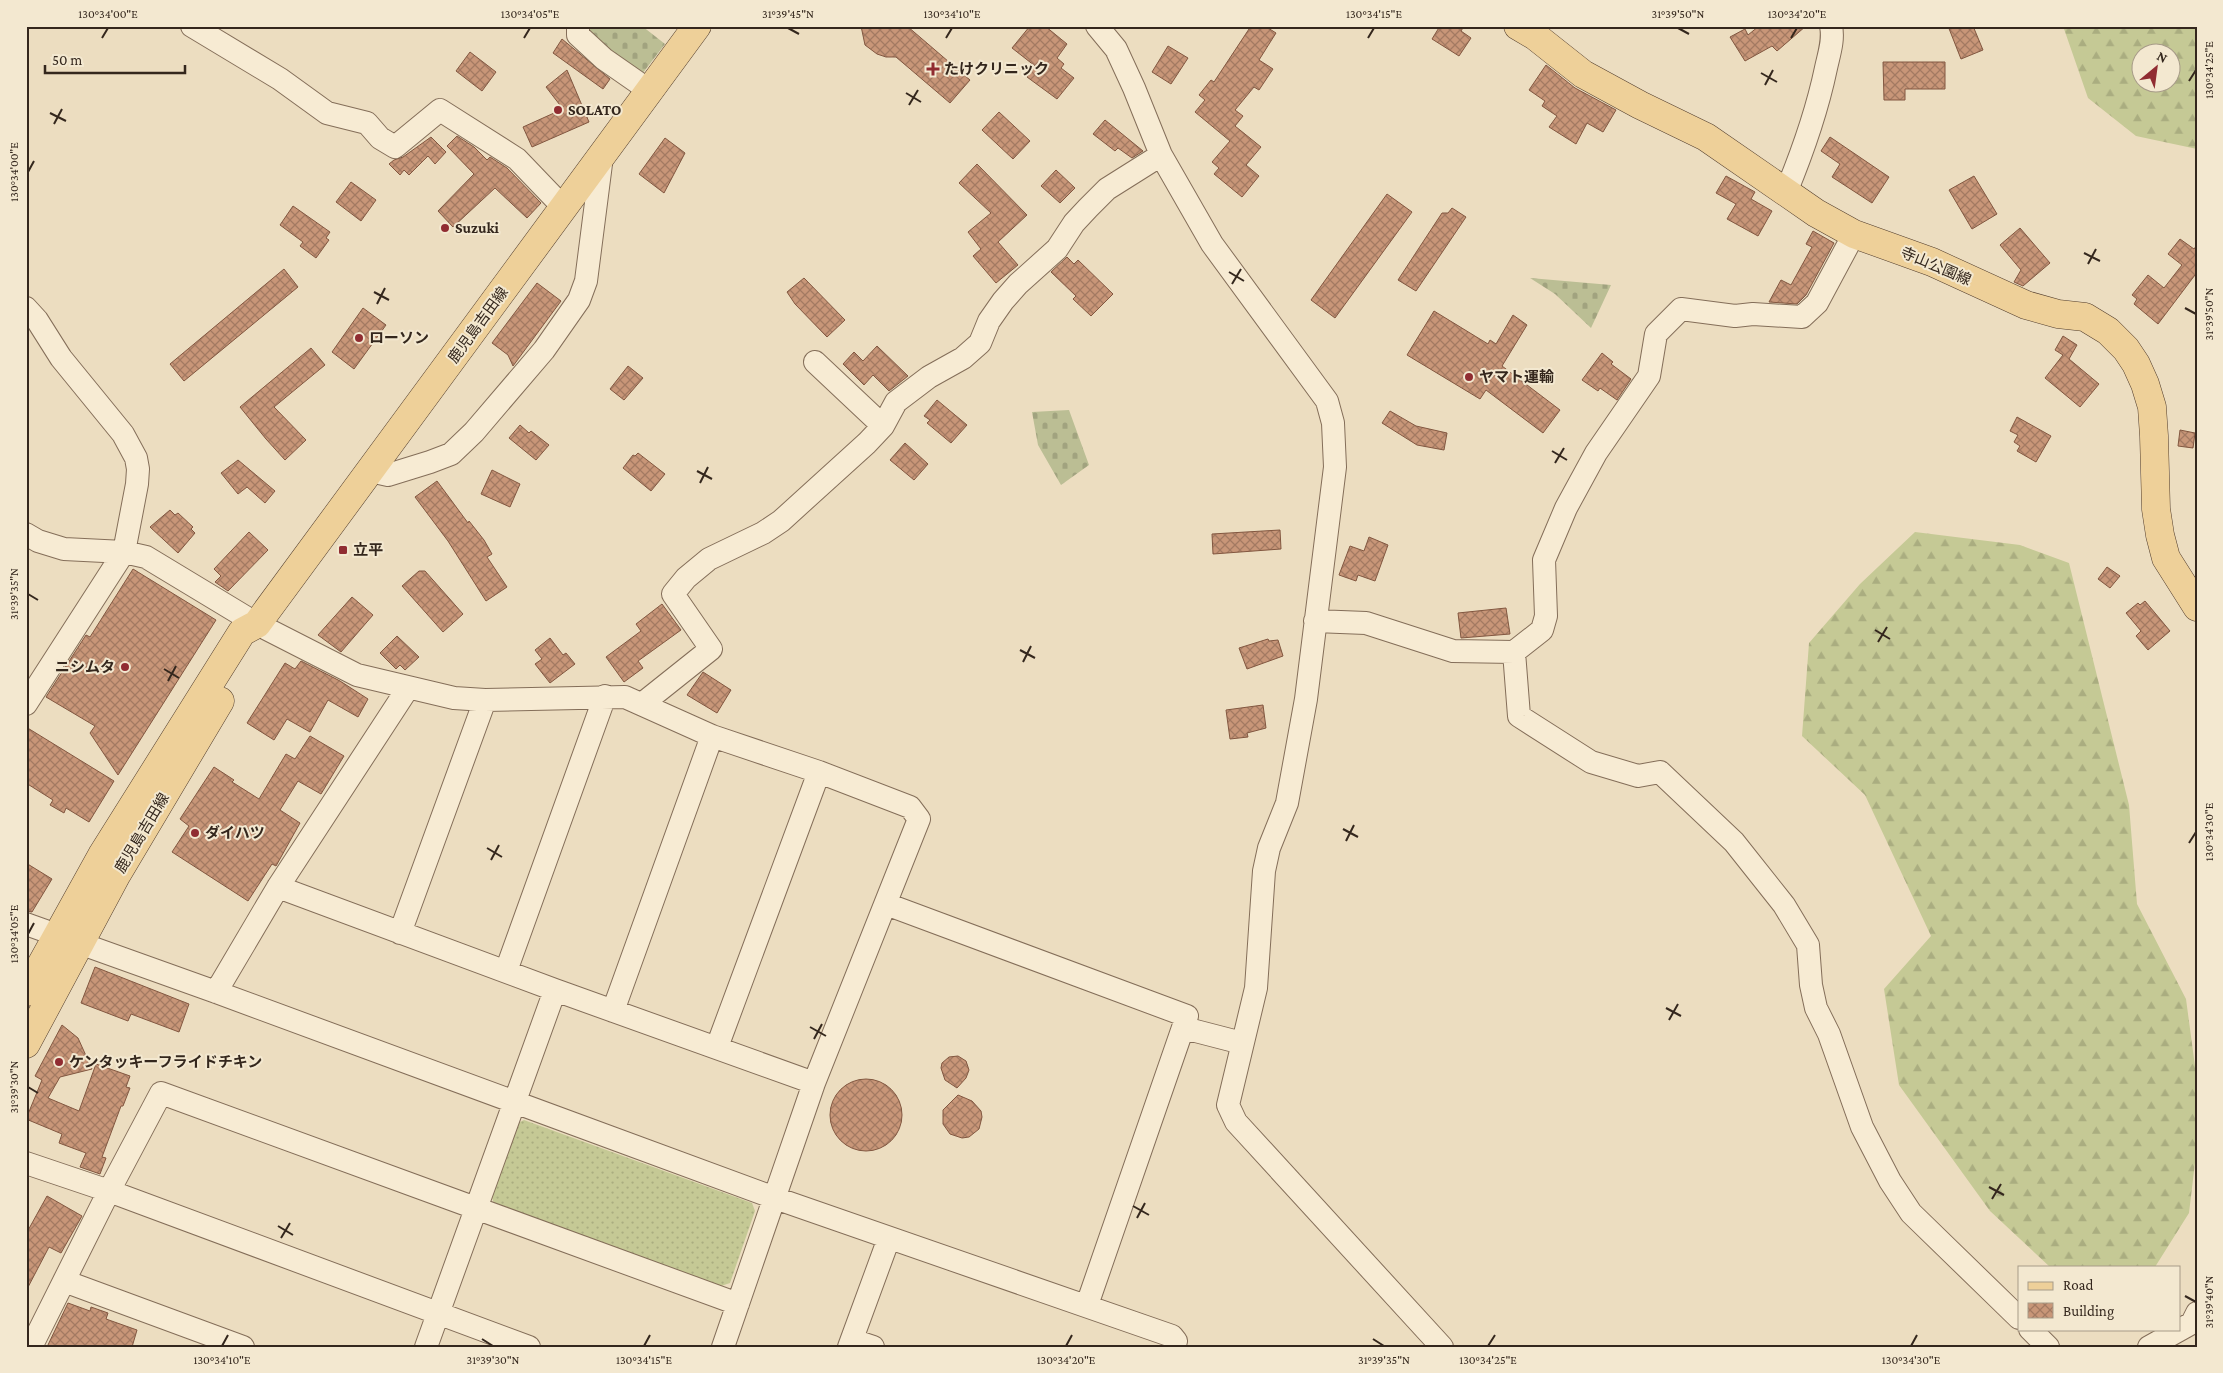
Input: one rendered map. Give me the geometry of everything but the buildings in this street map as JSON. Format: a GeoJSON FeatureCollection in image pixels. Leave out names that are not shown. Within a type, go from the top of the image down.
{"type":"FeatureCollection","features":[{"type":"Feature","properties":{"kind":"main road","name":"鹿児島吉田線"},"geometry":{"type":"LineString","coordinates":[[26,1044],[102,855],[238,637],[242,632],[257,624],[698,26]]}},
{"type":"Feature","properties":{"kind":"main road","name":"寺山公園線"},"geometry":{"type":"LineString","coordinates":[[1518,26],[1542,41],[1583,74],[1706,138],[1816,214],[1854,234],[1932,262],[2026,305],[2058,314],[2085,317],[2108,331],[2126,349],[2136,364],[2145,384],[2152,408],[2156,509],[2160,535],[2166,558],[2197,607]]}},
{"type":"Feature","properties":{"kind":"main road","name":"鹿児島吉田線"},"geometry":{"type":"LineString","coordinates":[[26,992],[68,940]]}},
{"type":"Feature","properties":{"kind":"street"},"geometry":{"type":"LineString","coordinates":[[192,26],[280,79],[327,113],[366,123],[380,138],[395,148],[440,110],[517,159],[564,208]]}},
{"type":"Feature","properties":{"kind":"street"},"geometry":{"type":"LineString","coordinates":[[578,26],[578,36],[604,59],[650,91]]}},
{"type":"Feature","properties":{"kind":"street"},"geometry":{"type":"LineString","coordinates":[[1097,26],[1116,49],[1161,155],[1212,244],[1327,401],[1333,424],[1335,467],[1306,699],[1287,803],[1269,848],[1264,871],[1256,988],[1228,1105],[1236,1122],[1442,1347]]}},
{"type":"Feature","properties":{"kind":"street"},"geometry":{"type":"LineString","coordinates":[[1786,192],[1804,148],[1819,99],[1831,45],[1831,26]]}},
{"type":"Feature","properties":{"kind":"street"},"geometry":{"type":"LineString","coordinates":[[642,704],[711,649],[672,594],[686,578],[709,559],[763,533],[781,521],[883,426],[896,402],[929,377],[963,358],[980,342],[990,321],[1003,302],[1018,284],[1057,249],[1074,223],[1106,189],[1161,155]]}},
{"type":"Feature","properties":{"kind":"street"},"geometry":{"type":"LineString","coordinates":[[370,471],[388,475],[451,454],[474,432],[544,350],[579,300],[586,281],[602,156]]}},
{"type":"Feature","properties":{"kind":"street"},"geometry":{"type":"LineString","coordinates":[[1316,621],[1366,623],[1453,651],[1514,652],[1542,630],[1546,616],[1544,560],[1566,508],[1596,453],[1649,376],[1656,334],[1681,308],[1735,316],[1753,314],[1802,317],[1817,303],[1854,234]]}},
{"type":"Feature","properties":{"kind":"street"},"geometry":{"type":"LineString","coordinates":[[26,308],[38,320],[61,358],[123,434],[136,458],[137,484],[124,552],[26,704]]}},
{"type":"Feature","properties":{"kind":"street"},"geometry":{"type":"LineString","coordinates":[[815,362],[883,426]]}},
{"type":"Feature","properties":{"kind":"street"},"geometry":{"type":"LineString","coordinates":[[26,534],[38,541],[64,549],[124,552],[146,556],[257,624],[357,675],[454,698],[484,700],[625,697],[712,736],[819,772],[910,807],[919,819],[814,1083],[723,1347]]}},
{"type":"Feature","properties":{"kind":"street"},"geometry":{"type":"LineString","coordinates":[[1514,652],[1519,716],[1591,762],[1638,776],[1660,772],[1734,842],[1784,905],[1808,945],[1811,985],[1816,1008],[1829,1034],[1862,1127],[1890,1181],[1911,1213],[2018,1317]]}},
{"type":"Feature","properties":{"kind":"street"},"geometry":{"type":"LineString","coordinates":[[216,992],[278,887],[408,688]]}},
{"type":"Feature","properties":{"kind":"street"},"geometry":{"type":"LineString","coordinates":[[506,971],[605,696]]}},
{"type":"Feature","properties":{"kind":"street"},"geometry":{"type":"LineString","coordinates":[[400,933],[484,700]]}},
{"type":"Feature","properties":{"kind":"street"},"geometry":{"type":"LineString","coordinates":[[612,1011],[712,736]]}},
{"type":"Feature","properties":{"kind":"street"},"geometry":{"type":"LineString","coordinates":[[717,1047],[819,772]]}},
{"type":"Feature","properties":{"kind":"street"},"geometry":{"type":"LineString","coordinates":[[278,887],[612,1011],[814,1083]]}},
{"type":"Feature","properties":{"kind":"street"},"geometry":{"type":"LineString","coordinates":[[886,904],[1187,1016],[1087,1305]]}},
{"type":"Feature","properties":{"kind":"street"},"geometry":{"type":"LineString","coordinates":[[26,924],[775,1198],[1172,1336],[1176,1341],[1174,1347]]}},
{"type":"Feature","properties":{"kind":"street"},"geometry":{"type":"LineString","coordinates":[[426,1347],[555,990]]}},
{"type":"Feature","properties":{"kind":"street"},"geometry":{"type":"LineString","coordinates":[[1184,1028],[1242,1043]]}},
{"type":"Feature","properties":{"kind":"street"},"geometry":{"type":"LineString","coordinates":[[31,1347],[109,1191],[161,1093],[738,1304]]}},
{"type":"Feature","properties":{"kind":"street"},"geometry":{"type":"LineString","coordinates":[[26,1163],[109,1191],[529,1347]]}},
{"type":"Feature","properties":{"kind":"street"},"geometry":{"type":"LineString","coordinates":[[873,1347],[850,1343],[889,1238]]}},
{"type":"Feature","properties":{"kind":"street"},"geometry":{"type":"LineString","coordinates":[[64,1281],[243,1347]]}},
{"type":"Feature","properties":{"kind":"street"},"geometry":{"type":"LineString","coordinates":[[2149,1347],[2195,1322]]}},
{"type":"Feature","properties":{"kind":"street"},"geometry":{"type":"LineString","coordinates":[[2031,1330],[2048,1347]]}},
{"type":"Feature","properties":{"kind":"green space"},"geometry":{"type":"Polygon","coordinates":[[[582,26],[642,26],[665,44],[639,78],[582,26]]]}},
{"type":"Feature","properties":{"kind":"green space"},"geometry":{"type":"Polygon","coordinates":[[[2063,26],[2197,26],[2197,149],[2136,136],[2088,98],[2063,26]]]}},
{"type":"Feature","properties":{"kind":"green space"},"geometry":{"type":"Polygon","coordinates":[[[1530,278],[1611,285],[1591,328],[1555,294],[1530,278]]]}},
{"type":"Feature","properties":{"kind":"green space"},"geometry":{"type":"Polygon","coordinates":[[[1069,410],[1089,465],[1061,485],[1038,445],[1032,412],[1069,410]]]}},
{"type":"Feature","properties":{"kind":"green space"},"geometry":{"type":"Polygon","coordinates":[[[1915,532],[2020,545],[2069,563],[2129,805],[2137,904],[2186,999],[2197,1081],[2197,1146],[2189,1213],[2156,1266],[2049,1266],[1990,1211],[1899,1085],[1884,989],[1931,936],[1865,795],[1802,736],[1809,643],[1860,584],[1915,532]]]}},
{"type":"Feature","properties":{"kind":"green space"},"geometry":{"type":"Polygon","coordinates":[[[524,1120],[752,1203],[755,1211],[730,1283],[721,1286],[495,1206],[491,1195],[516,1124],[524,1120]]]}},
{"type":"Feature","properties":{"kind":"place","name":"たけクリニック"},"geometry":{"type":"Point","coordinates":[933,69]}},
{"type":"Feature","properties":{"kind":"place","name":"SOLATO"},"geometry":{"type":"Point","coordinates":[558,110]}},
{"type":"Feature","properties":{"kind":"place","name":"Suzuki"},"geometry":{"type":"Point","coordinates":[445,228]}},
{"type":"Feature","properties":{"kind":"place","name":"ローソン"},"geometry":{"type":"Point","coordinates":[359,338]}},
{"type":"Feature","properties":{"kind":"place","name":"ヤマト運輸"},"geometry":{"type":"Point","coordinates":[1469,377]}},
{"type":"Feature","properties":{"kind":"place","name":"立平"},"geometry":{"type":"Point","coordinates":[343,550]}},
{"type":"Feature","properties":{"kind":"place","name":"ニシムタ"},"geometry":{"type":"Point","coordinates":[125,667]}},
{"type":"Feature","properties":{"kind":"place","name":"ダイハツ"},"geometry":{"type":"Point","coordinates":[195,833]}},
{"type":"Feature","properties":{"kind":"place","name":"ケンタッキーフライドチキン"},"geometry":{"type":"Point","coordinates":[59,1062]}}]}
